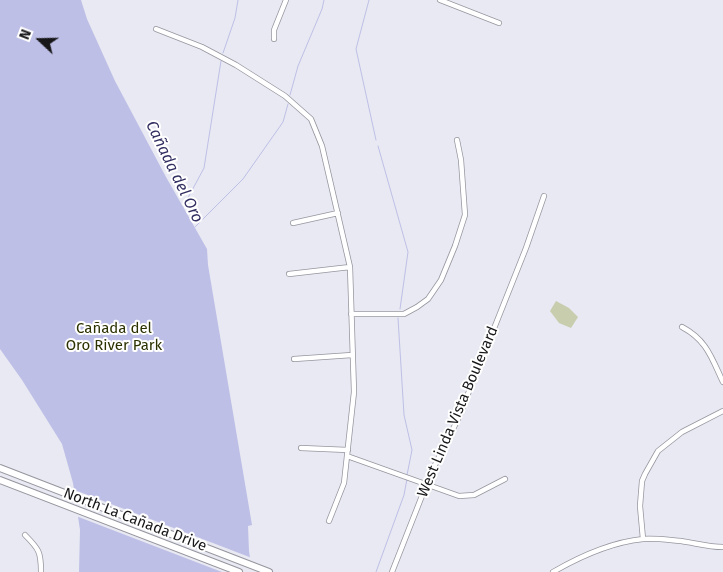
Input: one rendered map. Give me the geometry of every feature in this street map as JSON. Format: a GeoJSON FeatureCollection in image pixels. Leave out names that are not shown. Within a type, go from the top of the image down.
{"type":"FeatureCollection","features":[{"type":"Feature","properties":{"kind":"main road","name":"North La Cañada Drive"},"geometry":{"type":"LineString","coordinates":[[0,468],[268,571]]}},
{"type":"Feature","properties":{"kind":"main road","name":"North La Cañada Drive"},"geometry":{"type":"LineString","coordinates":[[0,480],[239,572]]}},
{"type":"Feature","properties":{"kind":"street"},"geometry":{"type":"LineString","coordinates":[[274,39],[274,30],[286,0]]}},
{"type":"Feature","properties":{"kind":"street"},"geometry":{"type":"LineString","coordinates":[[440,0],[499,23]]}},
{"type":"Feature","properties":{"kind":"street"},"geometry":{"type":"LineString","coordinates":[[156,29],[202,47],[237,65],[285,96],[311,119],[322,146],[350,267],[354,392],[344,484],[329,520]]}},
{"type":"Feature","properties":{"kind":"street"},"geometry":{"type":"LineString","coordinates":[[351,314],[404,314],[418,307],[428,298],[441,280],[455,246],[465,214],[457,140]]}},
{"type":"Feature","properties":{"kind":"street","name":"West Linda Vista Boulevard"},"geometry":{"type":"LineString","coordinates":[[392,572],[435,463],[458,419],[533,230],[544,196]]}},
{"type":"Feature","properties":{"kind":"street"},"geometry":{"type":"LineString","coordinates":[[293,223],[338,213]]}},
{"type":"Feature","properties":{"kind":"street"},"geometry":{"type":"LineString","coordinates":[[289,274],[350,267]]}},
{"type":"Feature","properties":{"kind":"street"},"geometry":{"type":"LineString","coordinates":[[682,327],[692,332],[706,346],[723,382]]}},
{"type":"Feature","properties":{"kind":"street"},"geometry":{"type":"LineString","coordinates":[[294,359],[352,355]]}},
{"type":"Feature","properties":{"kind":"street"},"geometry":{"type":"LineString","coordinates":[[643,539],[640,506],[642,481],[658,451],[682,432],[723,412]]}},
{"type":"Feature","properties":{"kind":"street"},"geometry":{"type":"LineString","coordinates":[[301,448],[348,450]]}},
{"type":"Feature","properties":{"kind":"street"},"geometry":{"type":"LineString","coordinates":[[347,456],[453,495],[474,495],[505,479]]}},
{"type":"Feature","properties":{"kind":"street"},"geometry":{"type":"LineString","coordinates":[[25,535],[40,554],[41,572]]}},
{"type":"Feature","properties":{"kind":"street"},"geometry":{"type":"LineString","coordinates":[[553,572],[607,548],[643,539],[682,541],[723,547]]}},
{"type":"Feature","properties":{"kind":"green space"},"geometry":{"type":"Polygon","coordinates":[[[556,301],[569,308],[578,317],[571,328],[559,323],[550,311],[556,301]]]}},
{"type":"Feature","properties":{"kind":"water","name":"Cañada del Oro River Park"},"geometry":{"type":"Polygon","coordinates":[[[0,0],[81,0],[87,19],[115,81],[207,249],[208,265],[252,525],[248,526],[252,572],[79,572],[80,530],[73,483],[62,444],[0,349],[0,0]]]}},
{"type":"Feature","properties":{"kind":"pier"},"geometry":{"type":"Polygon","coordinates":[[[72,489],[252,558],[254,572],[222,572],[76,516],[72,489]]]}},
{"type":"Feature","properties":{"kind":"waterway"},"geometry":{"type":"LineString","coordinates":[[223,53],[235,18],[238,0]]}},
{"type":"Feature","properties":{"kind":"waterway"},"geometry":{"type":"LineString","coordinates":[[290,95],[298,66],[324,0]]}},
{"type":"Feature","properties":{"kind":"waterway"},"geometry":{"type":"LineString","coordinates":[[369,0],[356,49],[376,140]]}},
{"type":"Feature","properties":{"kind":"waterway","name":"Cañada del Oro"},"geometry":{"type":"LineString","coordinates":[[182,209],[204,168],[221,61]]}},
{"type":"Feature","properties":{"kind":"waterway","name":"Cañada del Oro"},"geometry":{"type":"LineString","coordinates":[[195,227],[243,179],[283,122],[288,104]]}},
{"type":"Feature","properties":{"kind":"waterway"},"geometry":{"type":"LineString","coordinates":[[378,146],[408,252],[400,309]]}},
{"type":"Feature","properties":{"kind":"waterway"},"geometry":{"type":"LineString","coordinates":[[398,318],[404,415],[412,450],[407,475]]}},
{"type":"Feature","properties":{"kind":"waterway"},"geometry":{"type":"LineString","coordinates":[[376,572],[404,495],[407,479]]}}]}
